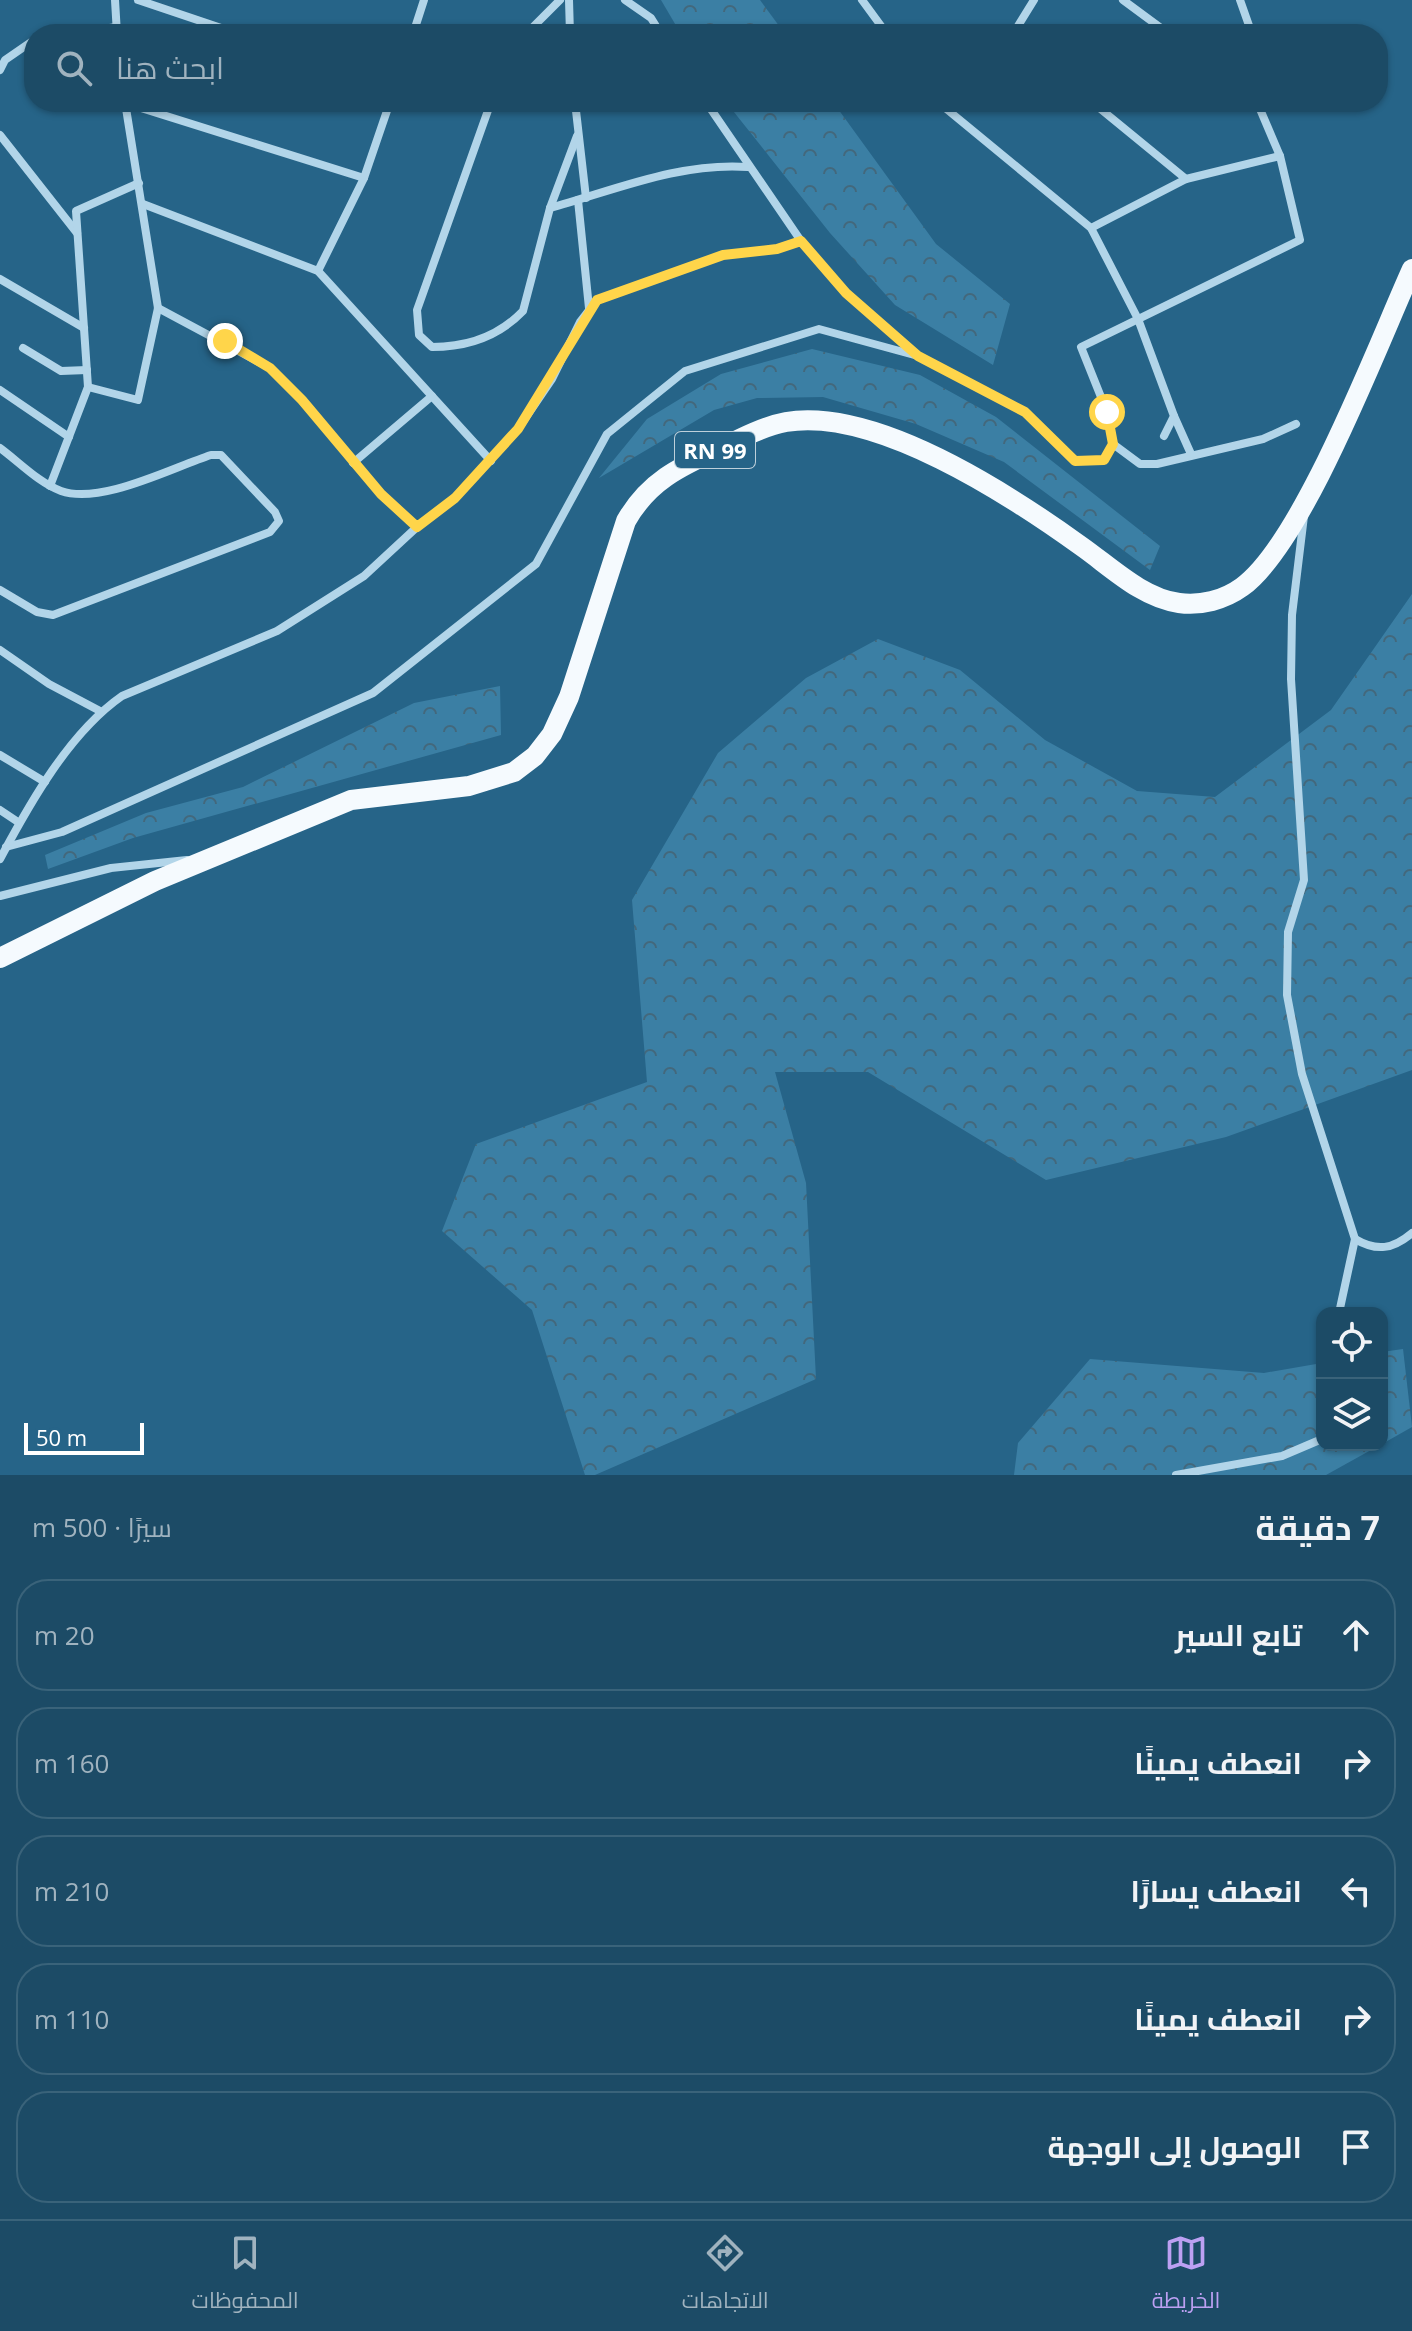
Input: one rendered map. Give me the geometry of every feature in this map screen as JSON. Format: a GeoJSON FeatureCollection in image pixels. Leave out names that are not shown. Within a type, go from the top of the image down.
{"type":"FeatureCollection","features":[{"type":"Feature","properties":{"kind":"main road","name":"RN 99"},"geometry":{"type":"LineString","coordinates":[[0,958],[125,895],[351,800],[469,786],[514,772],[535,756],[552,734],[569,697],[626,521],[637,501],[655,482],[680,467],[784,422],[821,421],[851,426],[944,460],[1013,499],[1142,590],[1178,603],[1206,604],[1241,588],[1269,562],[1307,496],[1412,269]]}},
{"type":"Feature","properties":{"kind":"street"},"geometry":{"type":"LineString","coordinates":[[115,0],[116,24]]}},
{"type":"Feature","properties":{"kind":"street"},"geometry":{"type":"LineString","coordinates":[[138,0],[209,24]]}},
{"type":"Feature","properties":{"kind":"street"},"geometry":{"type":"LineString","coordinates":[[416,24],[424,0]]}},
{"type":"Feature","properties":{"kind":"street"},"geometry":{"type":"LineString","coordinates":[[536,24],[560,0]]}},
{"type":"Feature","properties":{"kind":"street"},"geometry":{"type":"LineString","coordinates":[[569,0],[570,24]]}},
{"type":"Feature","properties":{"kind":"street"},"geometry":{"type":"LineString","coordinates":[[625,0],[655,24]]}},
{"type":"Feature","properties":{"kind":"street"},"geometry":{"type":"LineString","coordinates":[[862,0],[880,24]]}},
{"type":"Feature","properties":{"kind":"street"},"geometry":{"type":"LineString","coordinates":[[1019,24],[1034,0]]}},
{"type":"Feature","properties":{"kind":"street"},"geometry":{"type":"LineString","coordinates":[[1123,0],[1155,24]]}},
{"type":"Feature","properties":{"kind":"street"},"geometry":{"type":"LineString","coordinates":[[1240,0],[1248,24]]}},
{"type":"Feature","properties":{"kind":"street"},"geometry":{"type":"LineString","coordinates":[[0,70],[5,60],[24,47]]}},
{"type":"Feature","properties":{"kind":"street"},"geometry":{"type":"LineString","coordinates":[[88,387],[138,400],[158,308],[127,112]]}},
{"type":"Feature","properties":{"kind":"street"},"geometry":{"type":"LineString","coordinates":[[156,112],[364,178]]}},
{"type":"Feature","properties":{"kind":"street"},"geometry":{"type":"LineString","coordinates":[[318,271],[364,178],[387,112]]}},
{"type":"Feature","properties":{"kind":"street"},"geometry":{"type":"LineString","coordinates":[[487,112],[417,310],[419,335],[432,347],[483,340],[511,323],[523,311],[550,208],[577,136]]}},
{"type":"Feature","properties":{"kind":"street"},"geometry":{"type":"LineString","coordinates":[[576,112],[589,308]]}},
{"type":"Feature","properties":{"kind":"street"},"geometry":{"type":"LineString","coordinates":[[712,112],[801,241],[846,293],[918,356]]}},
{"type":"Feature","properties":{"kind":"street"},"geometry":{"type":"LineString","coordinates":[[946,112],[1091,228],[1138,319],[1191,454]]}},
{"type":"Feature","properties":{"kind":"street"},"geometry":{"type":"LineString","coordinates":[[1104,112],[1186,179]]}},
{"type":"Feature","properties":{"kind":"street"},"geometry":{"type":"LineString","coordinates":[[6,847],[62,832],[373,693],[459,628],[536,564],[607,434],[685,371],[819,329],[918,356],[1025,412],[1075,461],[1104,460],[1113,444],[1107,412],[1081,347],[1300,240],[1280,156],[1261,112]]}},
{"type":"Feature","properties":{"kind":"street"},"geometry":{"type":"LineString","coordinates":[[0,135],[77,233]]}},
{"type":"Feature","properties":{"kind":"street"},"geometry":{"type":"LineString","coordinates":[[1091,228],[1186,179],[1280,156]]}},
{"type":"Feature","properties":{"kind":"street"},"geometry":{"type":"LineString","coordinates":[[550,208],[706,166],[748,167]]}},
{"type":"Feature","properties":{"kind":"street"},"geometry":{"type":"LineString","coordinates":[[50,486],[88,387],[76,211],[139,183]]}},
{"type":"Feature","properties":{"kind":"street"},"geometry":{"type":"LineString","coordinates":[[143,204],[318,271],[491,461]]}},
{"type":"Feature","properties":{"kind":"street"},"geometry":{"type":"LineString","coordinates":[[0,859],[18,822],[45,782],[100,711],[122,696],[277,631],[364,576],[417,527],[455,498],[518,429],[552,379],[589,308],[609,293],[723,255],[777,249],[801,241]]}},
{"type":"Feature","properties":{"kind":"street"},"geometry":{"type":"LineString","coordinates":[[0,279],[84,328]]}},
{"type":"Feature","properties":{"kind":"street"},"geometry":{"type":"LineString","coordinates":[[158,308],[270,368],[302,400],[353,463],[417,527]]}},
{"type":"Feature","properties":{"kind":"street"},"geometry":{"type":"LineString","coordinates":[[23,348],[61,371],[87,370]]}},
{"type":"Feature","properties":{"kind":"street"},"geometry":{"type":"LineString","coordinates":[[0,390],[69,437]]}},
{"type":"Feature","properties":{"kind":"street"},"geometry":{"type":"LineString","coordinates":[[353,463],[432,396]]}},
{"type":"Feature","properties":{"kind":"street"},"geometry":{"type":"LineString","coordinates":[[1164,436],[1174,416]]}},
{"type":"Feature","properties":{"kind":"street"},"geometry":{"type":"LineString","coordinates":[[1113,444],[1140,464],[1157,464],[1263,439],[1296,424]]}},
{"type":"Feature","properties":{"kind":"street"},"geometry":{"type":"LineString","coordinates":[[0,448],[50,486],[79,495],[100,493],[211,455],[221,455],[275,512],[279,521],[270,532],[53,615],[37,612],[0,590]]}},
{"type":"Feature","properties":{"kind":"street"},"geometry":{"type":"LineString","coordinates":[[1307,496],[1292,615],[1291,679],[1304,880],[1288,932],[1287,995],[1302,1074],[1355,1239],[1340,1307]]}},
{"type":"Feature","properties":{"kind":"street"},"geometry":{"type":"LineString","coordinates":[[0,650],[49,684],[100,711]]}},
{"type":"Feature","properties":{"kind":"street"},"geometry":{"type":"LineString","coordinates":[[0,755],[45,782]]}},
{"type":"Feature","properties":{"kind":"street"},"geometry":{"type":"LineString","coordinates":[[0,810],[18,822]]}},
{"type":"Feature","properties":{"kind":"street"},"geometry":{"type":"LineString","coordinates":[[0,896],[111,868],[218,856]]}},
{"type":"Feature","properties":{"kind":"street"},"geometry":{"type":"LineString","coordinates":[[1355,1239],[1371,1248],[1397,1246],[1412,1233]]}},
{"type":"Feature","properties":{"kind":"street"},"geometry":{"type":"LineString","coordinates":[[1176,1475],[1282,1456],[1316,1442]]}},
{"type":"Feature","properties":{"kind":"green space"},"geometry":{"type":"Polygon","coordinates":[[[661,0],[760,0],[778,24],[675,24],[661,0]]]}},
{"type":"Feature","properties":{"kind":"green space"},"geometry":{"type":"Polygon","coordinates":[[[734,112],[840,112],[936,244],[1010,304],[993,365],[895,305],[830,233],[734,112]]]}},
{"type":"Feature","properties":{"kind":"green space"},"geometry":{"type":"Polygon","coordinates":[[[812,349],[920,375],[996,417],[1160,546],[1150,570],[1004,462],[916,424],[823,397],[757,398],[714,410],[599,478],[647,419],[721,374],[812,349]]]}},
{"type":"Feature","properties":{"kind":"green space"},"geometry":{"type":"Polygon","coordinates":[[[1412,594],[1412,1070],[1226,1137],[1046,1180],[868,1072],[775,1072],[806,1183],[816,1379],[595,1475],[585,1475],[532,1310],[442,1231],[476,1144],[647,1082],[632,900],[718,753],[806,678],[878,639],[960,670],[1045,740],[1137,791],[1215,797],[1331,710],[1412,594]]]}},
{"type":"Feature","properties":{"kind":"green space"},"geometry":{"type":"Polygon","coordinates":[[[500,686],[501,735],[133,838],[48,869],[45,855],[146,813],[243,787],[414,703],[500,686]]]}},
{"type":"Feature","properties":{"kind":"green space"},"geometry":{"type":"Polygon","coordinates":[[[1403,1349],[1412,1427],[1388,1441],[1388,1379],[1388,1351],[1403,1349]]]}},
{"type":"Feature","properties":{"kind":"green space"},"geometry":{"type":"Polygon","coordinates":[[[1090,1359],[1264,1373],[1316,1364],[1316,1451],[1369,1451],[1326,1475],[1014,1475],[1018,1443],[1090,1359]]]}},
{"type":"Feature","properties":{"kind":"route"},"geometry":{"type":"LineString","coordinates":[[225,341],[270,368],[302,400],[327,434],[381,494],[417,527],[455,498],[518,429],[552,379],[580,322],[597,300],[609,293],[723,255],[777,249],[801,241],[846,293],[918,356],[1025,412],[1075,461],[1104,460],[1113,444],[1107,412]]}}]}
